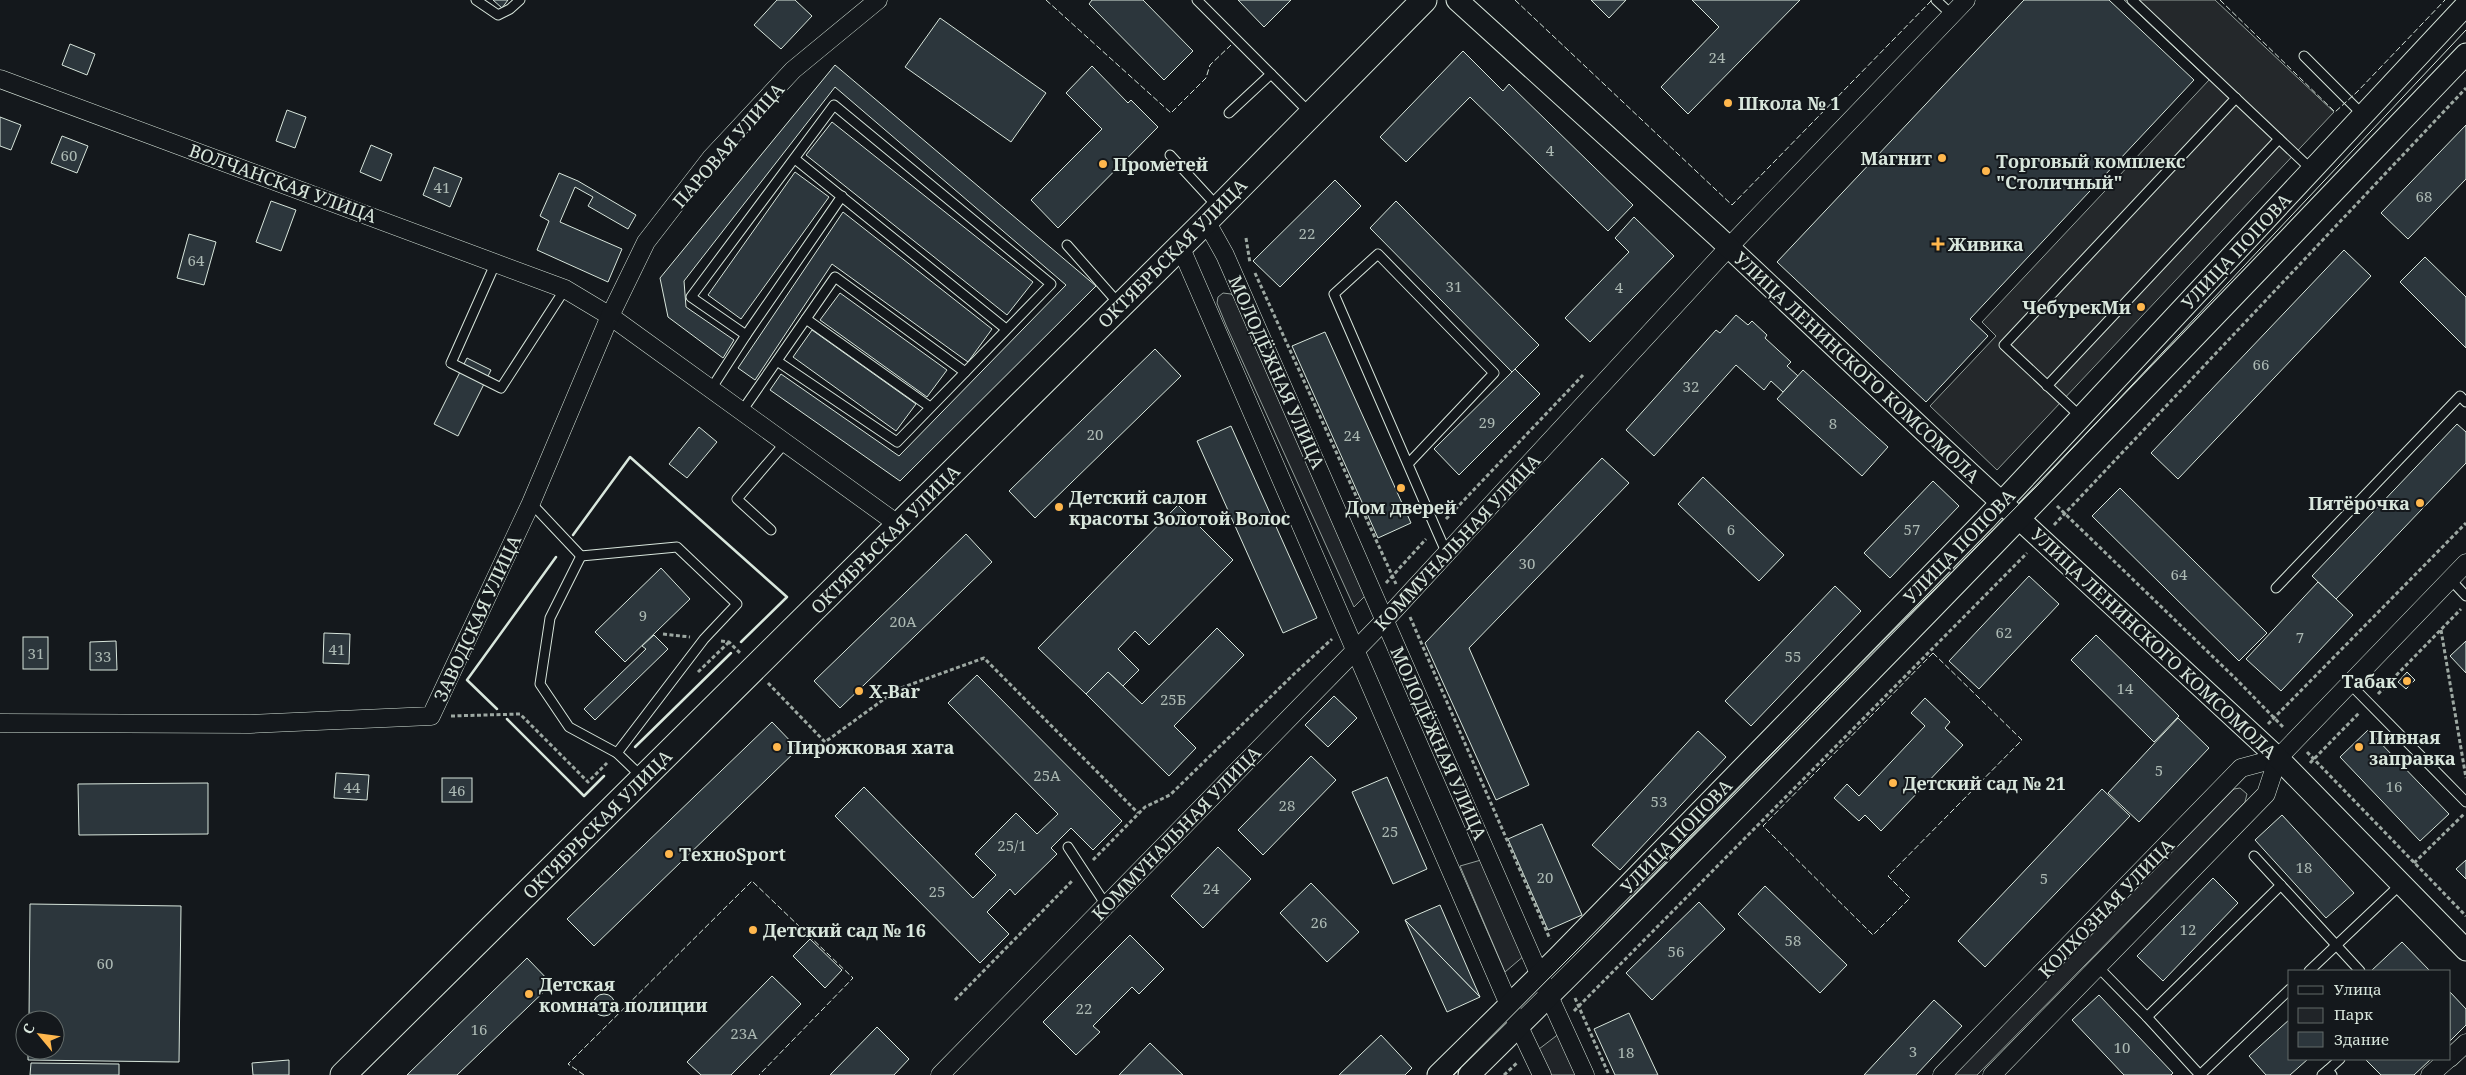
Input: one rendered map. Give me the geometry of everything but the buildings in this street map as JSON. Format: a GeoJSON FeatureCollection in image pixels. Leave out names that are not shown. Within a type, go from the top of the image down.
{"type":"FeatureCollection","features":[{"type":"Feature","properties":{"kind":"main road","name":"ОКТЯБРЬСКАЯ УЛИЦА"},"geometry":{"type":"LineString","coordinates":[[343,1075],[1120,306],[1424,0]]}},
{"type":"Feature","properties":{"kind":"street","name":"ПАРОВАЯ УЛИЦА"},"geometry":{"type":"LineString","coordinates":[[610,316],[646,242],[711,158],[793,70],[878,0]]}},
{"type":"Feature","properties":{"kind":"street","name":"УЛИЦА ЛЕНИНСКОГО КОМСОМОЛА"},"geometry":{"type":"LineString","coordinates":[[1457,0],[1729,247],[2040,539],[2278,758],[2466,950]]}},
{"type":"Feature","properties":{"kind":"street","name":"КОММУНАЛЬНАЯ УЛИЦА"},"geometry":{"type":"LineString","coordinates":[[940,1075],[1385,620],[1729,247],[1966,0]]}},
{"type":"Feature","properties":{"kind":"street","name":"УЛИЦА ПОПОВА"},"geometry":{"type":"LineString","coordinates":[[1438,1075],[1556,958],[2001,502],[2466,5]]}},
{"type":"Feature","properties":{"kind":"street","name":"УЛИЦА ПОПОВА"},"geometry":{"type":"LineString","coordinates":[[1469,1075],[1567,980],[2020,520],[2466,54]]}},
{"type":"Feature","properties":{"kind":"street","name":"ВОЛЧАНСКАЯ УЛИЦА"},"geometry":{"type":"LineString","coordinates":[[0,79],[565,289],[610,316],[899,525]]}},
{"type":"Feature","properties":{"kind":"street","name":"МОЛОДЁЖНАЯ УЛИЦА"},"geometry":{"type":"LineString","coordinates":[[1212,214],[1225,255],[1549,997],[1585,1075]]}},
{"type":"Feature","properties":{"kind":"street"},"geometry":{"type":"LineString","coordinates":[[1180,246],[1509,1004],[1542,1075]]}},
{"type":"Feature","properties":{"kind":"street","name":"ЗАВОДСКАЯ УЛИЦА"},"geometry":{"type":"LineString","coordinates":[[0,723],[250,724],[430,716],[531,503],[610,316]]}},
{"type":"Feature","properties":{"kind":"street","name":"КОЛХОЗНАЯ УЛИЦА"},"geometry":{"type":"LineString","coordinates":[[1992,1075],[2266,794],[2278,758],[2466,563]]}},
{"type":"Feature","properties":{"kind":"street","name":"КОЛХОЗНАЯ УЛИЦА"},"geometry":{"type":"LineString","coordinates":[[1942,1075],[2241,768],[2278,758]]}},
{"type":"Feature","properties":{"kind":"street"},"geometry":{"type":"LineString","coordinates":[[2451,1056],[2466,1043]]}},
{"type":"Feature","properties":{"kind":"street"},"geometry":{"type":"LineString","coordinates":[[2430,1075],[2447,1060]]}},
{"type":"Feature","properties":{"kind":"lane"},"geometry":{"type":"LineString","coordinates":[[476,0],[498,15],[510,10],[520,0]]}},
{"type":"Feature","properties":{"kind":"lane"},"geometry":{"type":"LineString","coordinates":[[1197,0],[1310,113]]}},
{"type":"Feature","properties":{"kind":"lane"},"geometry":{"type":"LineString","coordinates":[[1936,0],[1952,15]]}},
{"type":"Feature","properties":{"kind":"lane"},"geometry":{"type":"LineString","coordinates":[[2132,0],[2312,170]]}},
{"type":"Feature","properties":{"kind":"lane"},"geometry":{"type":"LineString","coordinates":[[2304,56],[2363,115]]}},
{"type":"Feature","properties":{"kind":"lane"},"geometry":{"type":"LineString","coordinates":[[1230,113],[1271,74]]}},
{"type":"Feature","properties":{"kind":"lane"},"geometry":{"type":"LineString","coordinates":[[2081,417],[2004,345],[2236,98]]}},
{"type":"Feature","properties":{"kind":"lane"},"geometry":{"type":"LineString","coordinates":[[746,335],[691,297],[834,105],[1051,284],[897,442],[777,360]]}},
{"type":"Feature","properties":{"kind":"lane"},"geometry":{"type":"LineString","coordinates":[[2047,386],[2279,139]]}},
{"type":"Feature","properties":{"kind":"lane"},"geometry":{"type":"LineString","coordinates":[[1170,155],[1212,214]]}},
{"type":"Feature","properties":{"kind":"lane"},"geometry":{"type":"LineString","coordinates":[[795,159],[1006,329]]}},
{"type":"Feature","properties":{"kind":"lane"},"geometry":{"type":"LineString","coordinates":[[711,389],[842,196]]}},
{"type":"Feature","properties":{"kind":"lane"},"geometry":{"type":"LineString","coordinates":[[1067,245],[1120,306]]}},
{"type":"Feature","properties":{"kind":"lane"},"geometry":{"type":"LineString","coordinates":[[1408,464],[1494,373],[1378,254],[1334,294],[1447,554]]}},
{"type":"Feature","properties":{"kind":"lane"},"geometry":{"type":"LineString","coordinates":[[496,262],[451,363],[501,388],[565,289]]}},
{"type":"Feature","properties":{"kind":"lane"},"geometry":{"type":"LineString","coordinates":[[742,411],[835,277],[965,372]]}},
{"type":"Feature","properties":{"kind":"lane"},"geometry":{"type":"LineString","coordinates":[[806,319],[930,407]]}},
{"type":"Feature","properties":{"kind":"lane"},"geometry":{"type":"LineString","coordinates":[[2276,588],[2460,396],[2466,402]]}},
{"type":"Feature","properties":{"kind":"lane"},"geometry":{"type":"LineString","coordinates":[[771,530],[737,499],[785,443]]}},
{"type":"Feature","properties":{"kind":"lane"},"geometry":{"type":"LineString","coordinates":[[531,503],[580,556]]}},
{"type":"Feature","properties":{"kind":"lane"},"geometry":{"type":"LineString","coordinates":[[580,556],[677,547],[737,604],[704,638],[617,753]]}},
{"type":"Feature","properties":{"kind":"lane"},"geometry":{"type":"LineString","coordinates":[[580,556],[550,618],[540,684],[569,727],[617,753],[643,778]]}},
{"type":"Feature","properties":{"kind":"lane"},"geometry":{"type":"LineString","coordinates":[[2450,580],[2466,596]]}},
{"type":"Feature","properties":{"kind":"lane"},"geometry":{"type":"LineString","coordinates":[[2350,684],[2466,802]]}},
{"type":"Feature","properties":{"kind":"lane"},"geometry":{"type":"LineString","coordinates":[[1068,847],[1106,905]]}},
{"type":"Feature","properties":{"kind":"lane"},"geometry":{"type":"LineString","coordinates":[[2254,856],[2359,970]]}},
{"type":"Feature","properties":{"kind":"lane"},"geometry":{"type":"LineString","coordinates":[[2310,970],[2401,884]]}},
{"type":"Feature","properties":{"kind":"lane"},"geometry":{"type":"LineString","coordinates":[[2147,1017],[2281,885]]}},
{"type":"Feature","properties":{"kind":"lane"},"geometry":{"type":"LineString","coordinates":[[2098,967],[2200,1075],[2288,991]]}},
{"type":"Feature","properties":{"kind":"lane"},"geometry":{"type":"LineString","coordinates":[[2327,1073],[2339,1060]]}},
{"type":"Feature","properties":{"kind":"path"},"geometry":{"type":"LineString","coordinates":[[1562,1022],[2040,539],[2466,88]]}},
{"type":"Feature","properties":{"kind":"path"},"geometry":{"type":"LineString","coordinates":[[1246,238],[1250,261],[1403,600],[1556,958]]}},
{"type":"Feature","properties":{"kind":"path"},"geometry":{"type":"LineString","coordinates":[[1374,596],[1586,372]]}},
{"type":"Feature","properties":{"kind":"path"},"geometry":{"type":"LineString","coordinates":[[2044,494],[2237,680],[2466,916]]}},
{"type":"Feature","properties":{"kind":"path"},"geometry":{"type":"LineString","coordinates":[[2314,759],[2466,604]]}},
{"type":"Feature","properties":{"kind":"path"},"geometry":{"type":"LineString","coordinates":[[956,1000],[1145,807],[1170,795],[1294,672],[1345,627]]}},
{"type":"Feature","properties":{"kind":"path"},"geometry":{"type":"LineString","coordinates":[[2441,630],[2466,778]]}},
{"type":"Feature","properties":{"kind":"path"},"geometry":{"type":"LineString","coordinates":[[663,634],[729,642],[825,742],[898,689],[984,658],[1138,814]]}},
{"type":"Feature","properties":{"kind":"path"},"geometry":{"type":"LineString","coordinates":[[2414,863],[2466,812]]}},
{"type":"Feature","properties":{"kind":"path"},"geometry":{"type":"LineString","coordinates":[[1567,980],[1609,1075]]}},
{"type":"Feature","properties":{"kind":"path"},"geometry":{"type":"LineString","coordinates":[[1504,1075],[1531,1049]]}},
{"type":"Feature","properties":{"kind":"green space"},"geometry":{"type":"Polygon","coordinates":[[[1223,293],[1231,294],[1238,301],[1365,596],[1354,607],[1226,325],[1217,303],[1218,297],[1223,293]]]}},
{"type":"Feature","properties":{"kind":"green space"},"geometry":{"type":"Polygon","coordinates":[[[2240,788],[2247,794],[2245,802],[1977,1075],[1952,1075],[2234,789],[2240,788]]]}},
{"type":"Feature","properties":{"kind":"green space"},"geometry":{"type":"Polygon","coordinates":[[[1481,860],[1525,955],[1505,972],[1460,866],[1481,860]]]}},
{"type":"Feature","properties":{"kind":"green space"},"geometry":{"type":"Polygon","coordinates":[[[1560,1033],[1579,1075],[1551,1075],[1539,1049],[1560,1033]]]}},
{"type":"Feature","properties":{"kind":"shaded area"},"geometry":{"type":"Polygon","coordinates":[[[2124,0],[2215,0],[2334,112],[1997,470],[1930,406],[1996,336],[1982,322],[2209,80],[2124,0]]]}},
{"type":"Feature","properties":{"kind":"tram line"},"geometry":{"type":"LineString","coordinates":[[1453,1075],[2037,486],[2466,30]]}},
{"type":"Feature","properties":{"kind":"fence"},"geometry":{"type":"LineString","coordinates":[[1046,0],[1171,113],[1206,78],[1210,65],[1231,45]]}},
{"type":"Feature","properties":{"kind":"fence"},"geometry":{"type":"LineString","coordinates":[[1515,0],[1732,205],[1932,0]]}},
{"type":"Feature","properties":{"kind":"fence"},"geometry":{"type":"LineString","coordinates":[[2220,0],[2335,112],[2357,92],[2445,0]]}},
{"type":"Feature","properties":{"kind":"fence"},"geometry":{"type":"LineString","coordinates":[[1933,653],[2022,740],[1888,876],[1910,898],[1873,935],[1763,826],[1933,653]]}},
{"type":"Feature","properties":{"kind":"fence"},"geometry":{"type":"LineString","coordinates":[[584,1075],[568,1064],[752,881],[853,978],[759,1075]]}},
{"type":"Feature","properties":{"kind":"wall"},"geometry":{"type":"LineString","coordinates":[[573,535],[630,457],[787,597],[741,642]]}},
{"type":"Feature","properties":{"kind":"wall"},"geometry":{"type":"LineString","coordinates":[[497,709],[467,680],[556,557]]}},
{"type":"Feature","properties":{"kind":"wall"},"geometry":{"type":"LineString","coordinates":[[635,747],[731,653]]}},
{"type":"Feature","properties":{"kind":"wall"},"geometry":{"type":"LineString","coordinates":[[507,719],[584,796],[604,776]]}},
{"type":"Feature","properties":{"kind":"place","name":"Школа № 1"},"geometry":{"type":"Point","coordinates":[1728,103]}},
{"type":"Feature","properties":{"kind":"place","name":"Магнит"},"geometry":{"type":"Point","coordinates":[1942,158]}},
{"type":"Feature","properties":{"kind":"place","name":"Прометей"},"geometry":{"type":"Point","coordinates":[1103,164]}},
{"type":"Feature","properties":{"kind":"place","name":"Торговый комплекс \"Столичный\""},"geometry":{"type":"Point","coordinates":[1986,171]}},
{"type":"Feature","properties":{"kind":"place","name":"Живика"},"geometry":{"type":"Point","coordinates":[1938,244]}},
{"type":"Feature","properties":{"kind":"place","name":"ЧебурекМи"},"geometry":{"type":"Point","coordinates":[2141,307]}},
{"type":"Feature","properties":{"kind":"place","name":"Дом дверей"},"geometry":{"type":"Point","coordinates":[1401,488]}},
{"type":"Feature","properties":{"kind":"place","name":"Пятёрочка"},"geometry":{"type":"Point","coordinates":[2420,503]}},
{"type":"Feature","properties":{"kind":"place","name":"Детский салон красоты Золотой Волос"},"geometry":{"type":"Point","coordinates":[1059,507]}},
{"type":"Feature","properties":{"kind":"place","name":"Табак"},"geometry":{"type":"Point","coordinates":[2407,681]}},
{"type":"Feature","properties":{"kind":"place","name":"X-Bar"},"geometry":{"type":"Point","coordinates":[859,691]}},
{"type":"Feature","properties":{"kind":"place","name":"Пирожковая хата"},"geometry":{"type":"Point","coordinates":[777,747]}},
{"type":"Feature","properties":{"kind":"place","name":"Пивная заправка"},"geometry":{"type":"Point","coordinates":[2359,747]}},
{"type":"Feature","properties":{"kind":"place","name":"Детский сад № 21"},"geometry":{"type":"Point","coordinates":[1893,783]}},
{"type":"Feature","properties":{"kind":"place","name":"ТехноSport"},"geometry":{"type":"Point","coordinates":[669,854]}},
{"type":"Feature","properties":{"kind":"place","name":"Детский сад № 16"},"geometry":{"type":"Point","coordinates":[753,930]}},
{"type":"Feature","properties":{"kind":"place","name":"Детская комната полиции"},"geometry":{"type":"Point","coordinates":[529,994]}}]}
